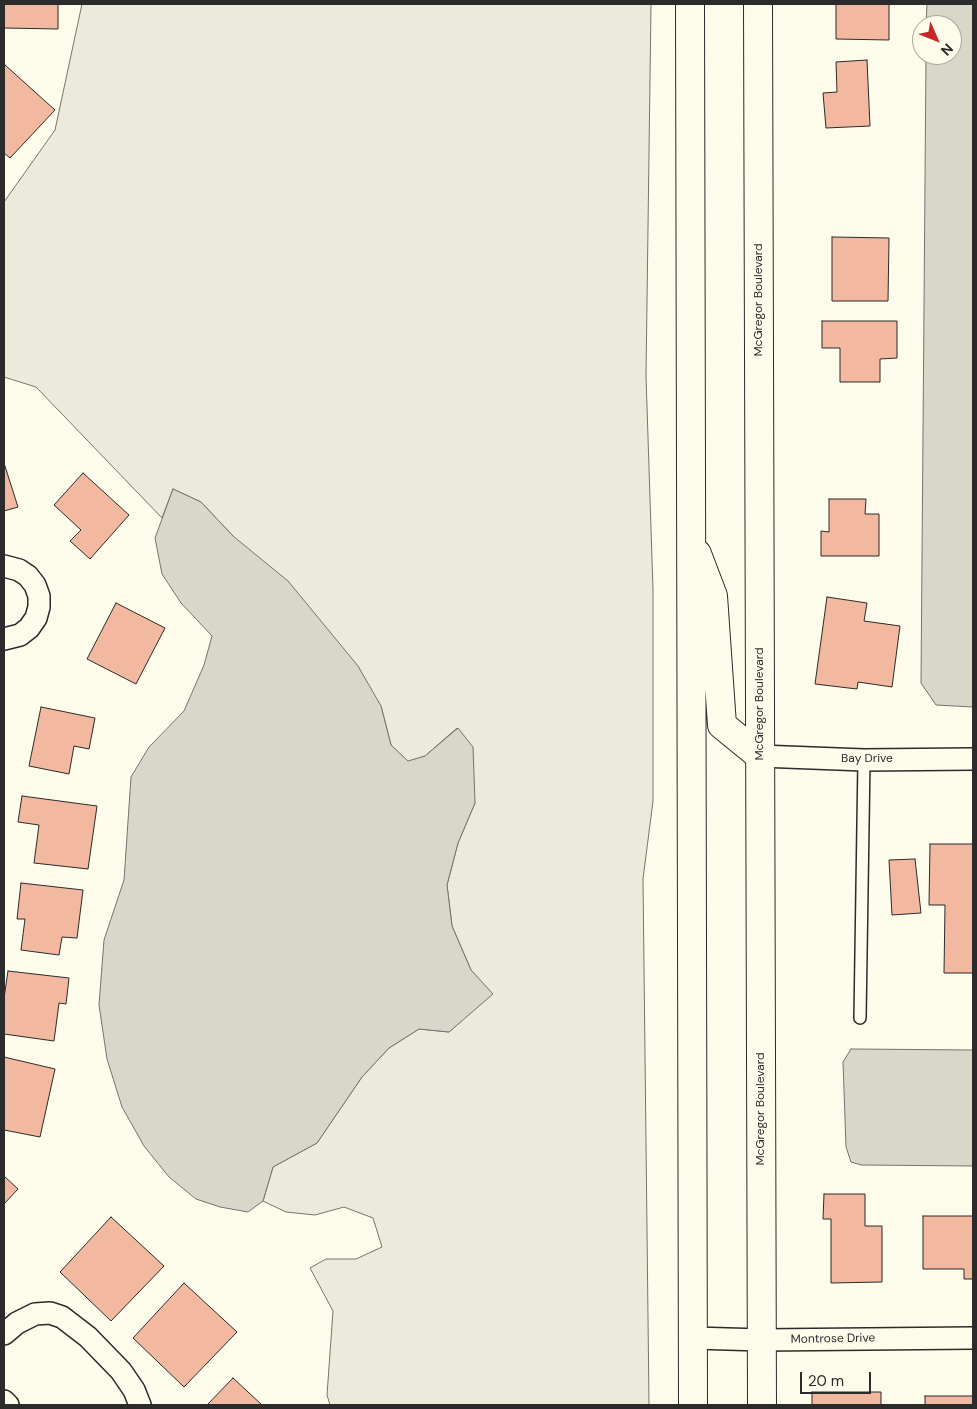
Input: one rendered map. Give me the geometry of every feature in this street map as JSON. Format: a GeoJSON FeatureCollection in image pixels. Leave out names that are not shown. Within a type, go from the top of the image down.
{"type":"FeatureCollection","features":[{"type":"Feature","properties":{"kind":"main road"},"geometry":{"type":"LineString","coordinates":[[690,4],[693,1405]]}},
{"type":"Feature","properties":{"kind":"main road","name":"McGregor Boulevard"},"geometry":{"type":"LineString","coordinates":[[758,4],[762,1405]]}},
{"type":"Feature","properties":{"kind":"main road"},"geometry":{"type":"LineString","coordinates":[[691,536],[712,596],[722,725],[760,756]]}},
{"type":"Feature","properties":{"kind":"street"},"geometry":{"type":"LineString","coordinates":[[4,566],[18,570],[28,576],[35,585],[39,596],[39,607],[36,618],[29,628],[20,635],[4,639]]}},
{"type":"Feature","properties":{"kind":"street","name":"Bay Drive"},"geometry":{"type":"LineString","coordinates":[[760,756],[864,760],[973,759]]}},
{"type":"Feature","properties":{"kind":"street"},"geometry":{"type":"LineString","coordinates":[[4,1334],[17,1323],[35,1314],[50,1312],[62,1317],[88,1337],[121,1371],[134,1390],[140,1405]]}},
{"type":"Feature","properties":{"kind":"street","name":"Montrose Drive"},"geometry":{"type":"LineString","coordinates":[[693,1338],[762,1340],[973,1338]]}},
{"type":"Feature","properties":{"kind":"street"},"geometry":{"type":"LineString","coordinates":[[4,1401],[8,1405]]}},
{"type":"Feature","properties":{"kind":"lane"},"geometry":{"type":"LineString","coordinates":[[860,1018],[864,760]]}},
{"type":"Feature","properties":{"kind":"shaded area"},"geometry":{"type":"Polygon","coordinates":[[[82,4],[651,4],[646,376],[653,590],[653,801],[643,879],[649,1405],[330,1405],[327,1395],[333,1311],[310,1268],[326,1259],[356,1259],[382,1247],[373,1218],[344,1207],[315,1215],[286,1212],[263,1201],[273,1167],[317,1143],[362,1077],[389,1048],[419,1029],[449,1032],[492,994],[471,970],[452,926],[447,885],[458,843],[475,803],[457,728],[425,756],[408,762],[391,745],[381,706],[201,502],[173,489],[162,518],[36,387],[4,377],[4,202],[55,130],[82,4]]]}},
{"type":"Feature","properties":{"kind":"shaded area"},"geometry":{"type":"Polygon","coordinates":[[[927,4],[973,4],[973,707],[936,705],[921,683],[926,65],[962,65],[962,15],[926,15],[927,4]]]}},
{"type":"Feature","properties":{"kind":"shaded area"},"geometry":{"type":"Polygon","coordinates":[[[173,489],[201,502],[233,536],[288,581],[358,666],[381,706],[391,745],[408,761],[425,756],[458,728],[473,747],[475,803],[458,843],[447,885],[452,926],[471,970],[493,994],[449,1032],[419,1029],[389,1048],[362,1077],[317,1143],[273,1167],[263,1201],[248,1212],[220,1207],[196,1199],[169,1177],[144,1146],[122,1107],[107,1059],[99,1005],[104,940],[124,880],[131,777],[149,747],[184,711],[204,665],[212,636],[181,603],[162,574],[155,538],[173,489]]]}},
{"type":"Feature","properties":{"kind":"shaded area"},"geometry":{"type":"Polygon","coordinates":[[[851,1049],[973,1050],[973,1166],[861,1165],[851,1162],[846,1147],[843,1062],[851,1049]]]}},
{"type":"Feature","properties":{"kind":"building"},"geometry":{"type":"Polygon","coordinates":[[[4,4],[58,4],[58,29],[4,28],[4,4]]]}},
{"type":"Feature","properties":{"kind":"building"},"geometry":{"type":"Polygon","coordinates":[[[836,4],[889,4],[889,40],[836,39],[836,4]]]}},
{"type":"Feature","properties":{"kind":"building"},"geometry":{"type":"Polygon","coordinates":[[[867,60],[870,126],[826,128],[823,93],[837,92],[836,62],[867,60]]]}},
{"type":"Feature","properties":{"kind":"building"},"geometry":{"type":"Polygon","coordinates":[[[5,65],[55,110],[10,158],[4,153],[5,65]]]}},
{"type":"Feature","properties":{"kind":"building"},"geometry":{"type":"Polygon","coordinates":[[[832,237],[889,238],[888,301],[832,301],[832,237]]]}},
{"type":"Feature","properties":{"kind":"building"},"geometry":{"type":"Polygon","coordinates":[[[822,321],[897,321],[897,358],[880,359],[880,382],[840,382],[840,348],[822,348],[822,321]]]}},
{"type":"Feature","properties":{"kind":"building"},"geometry":{"type":"Polygon","coordinates":[[[4,463],[18,507],[4,511],[4,463]]]}},
{"type":"Feature","properties":{"kind":"building"},"geometry":{"type":"Polygon","coordinates":[[[83,473],[129,515],[90,559],[70,541],[81,530],[54,505],[83,473]]]}},
{"type":"Feature","properties":{"kind":"building"},"geometry":{"type":"Polygon","coordinates":[[[829,499],[866,499],[865,514],[879,514],[879,556],[821,556],[821,531],[829,532],[829,499]]]}},
{"type":"Feature","properties":{"kind":"building"},"geometry":{"type":"Polygon","coordinates":[[[827,597],[867,603],[864,621],[900,626],[892,687],[858,682],[857,689],[815,684],[827,597]]]}},
{"type":"Feature","properties":{"kind":"building"},"geometry":{"type":"Polygon","coordinates":[[[116,603],[165,628],[136,684],[87,659],[116,603]]]}},
{"type":"Feature","properties":{"kind":"building"},"geometry":{"type":"Polygon","coordinates":[[[41,707],[95,718],[89,749],[74,746],[69,774],[29,766],[41,707]]]}},
{"type":"Feature","properties":{"kind":"building"},"geometry":{"type":"Polygon","coordinates":[[[22,796],[97,806],[88,869],[34,863],[39,825],[18,822],[22,796]]]}},
{"type":"Feature","properties":{"kind":"building"},"geometry":{"type":"Polygon","coordinates":[[[930,844],[973,844],[973,973],[944,973],[945,905],[929,905],[930,844]]]}},
{"type":"Feature","properties":{"kind":"building"},"geometry":{"type":"Polygon","coordinates":[[[915,859],[921,913],[892,915],[889,860],[915,859]]]}},
{"type":"Feature","properties":{"kind":"building"},"geometry":{"type":"Polygon","coordinates":[[[21,883],[83,890],[77,938],[62,937],[59,955],[21,950],[25,919],[17,919],[21,883]]]}},
{"type":"Feature","properties":{"kind":"building"},"geometry":{"type":"Polygon","coordinates":[[[8,971],[69,978],[66,1004],[59,1003],[54,1041],[4,1034],[4,998],[8,971]]]}},
{"type":"Feature","properties":{"kind":"building"},"geometry":{"type":"Polygon","coordinates":[[[4,1057],[55,1069],[40,1137],[4,1130],[4,1057]]]}},
{"type":"Feature","properties":{"kind":"building"},"geometry":{"type":"Polygon","coordinates":[[[4,1176],[18,1189],[4,1204],[4,1176]]]}},
{"type":"Feature","properties":{"kind":"building"},"geometry":{"type":"Polygon","coordinates":[[[824,1194],[865,1194],[865,1226],[882,1226],[882,1282],[831,1283],[831,1219],[823,1219],[824,1194]]]}},
{"type":"Feature","properties":{"kind":"building"},"geometry":{"type":"Polygon","coordinates":[[[923,1216],[973,1216],[973,1279],[964,1279],[964,1269],[923,1269],[923,1216]]]}},
{"type":"Feature","properties":{"kind":"building"},"geometry":{"type":"Polygon","coordinates":[[[111,1217],[164,1266],[111,1321],[60,1272],[111,1217]]]}},
{"type":"Feature","properties":{"kind":"building"},"geometry":{"type":"Polygon","coordinates":[[[184,1283],[237,1332],[184,1387],[133,1338],[184,1283]]]}},
{"type":"Feature","properties":{"kind":"building"},"geometry":{"type":"Polygon","coordinates":[[[233,1378],[262,1405],[207,1405],[233,1378]]]}},
{"type":"Feature","properties":{"kind":"building"},"geometry":{"type":"Polygon","coordinates":[[[812,1392],[881,1392],[881,1405],[812,1405],[812,1392]]]}},
{"type":"Feature","properties":{"kind":"building"},"geometry":{"type":"Polygon","coordinates":[[[925,1396],[973,1396],[973,1405],[925,1405],[925,1396]]]}}]}
